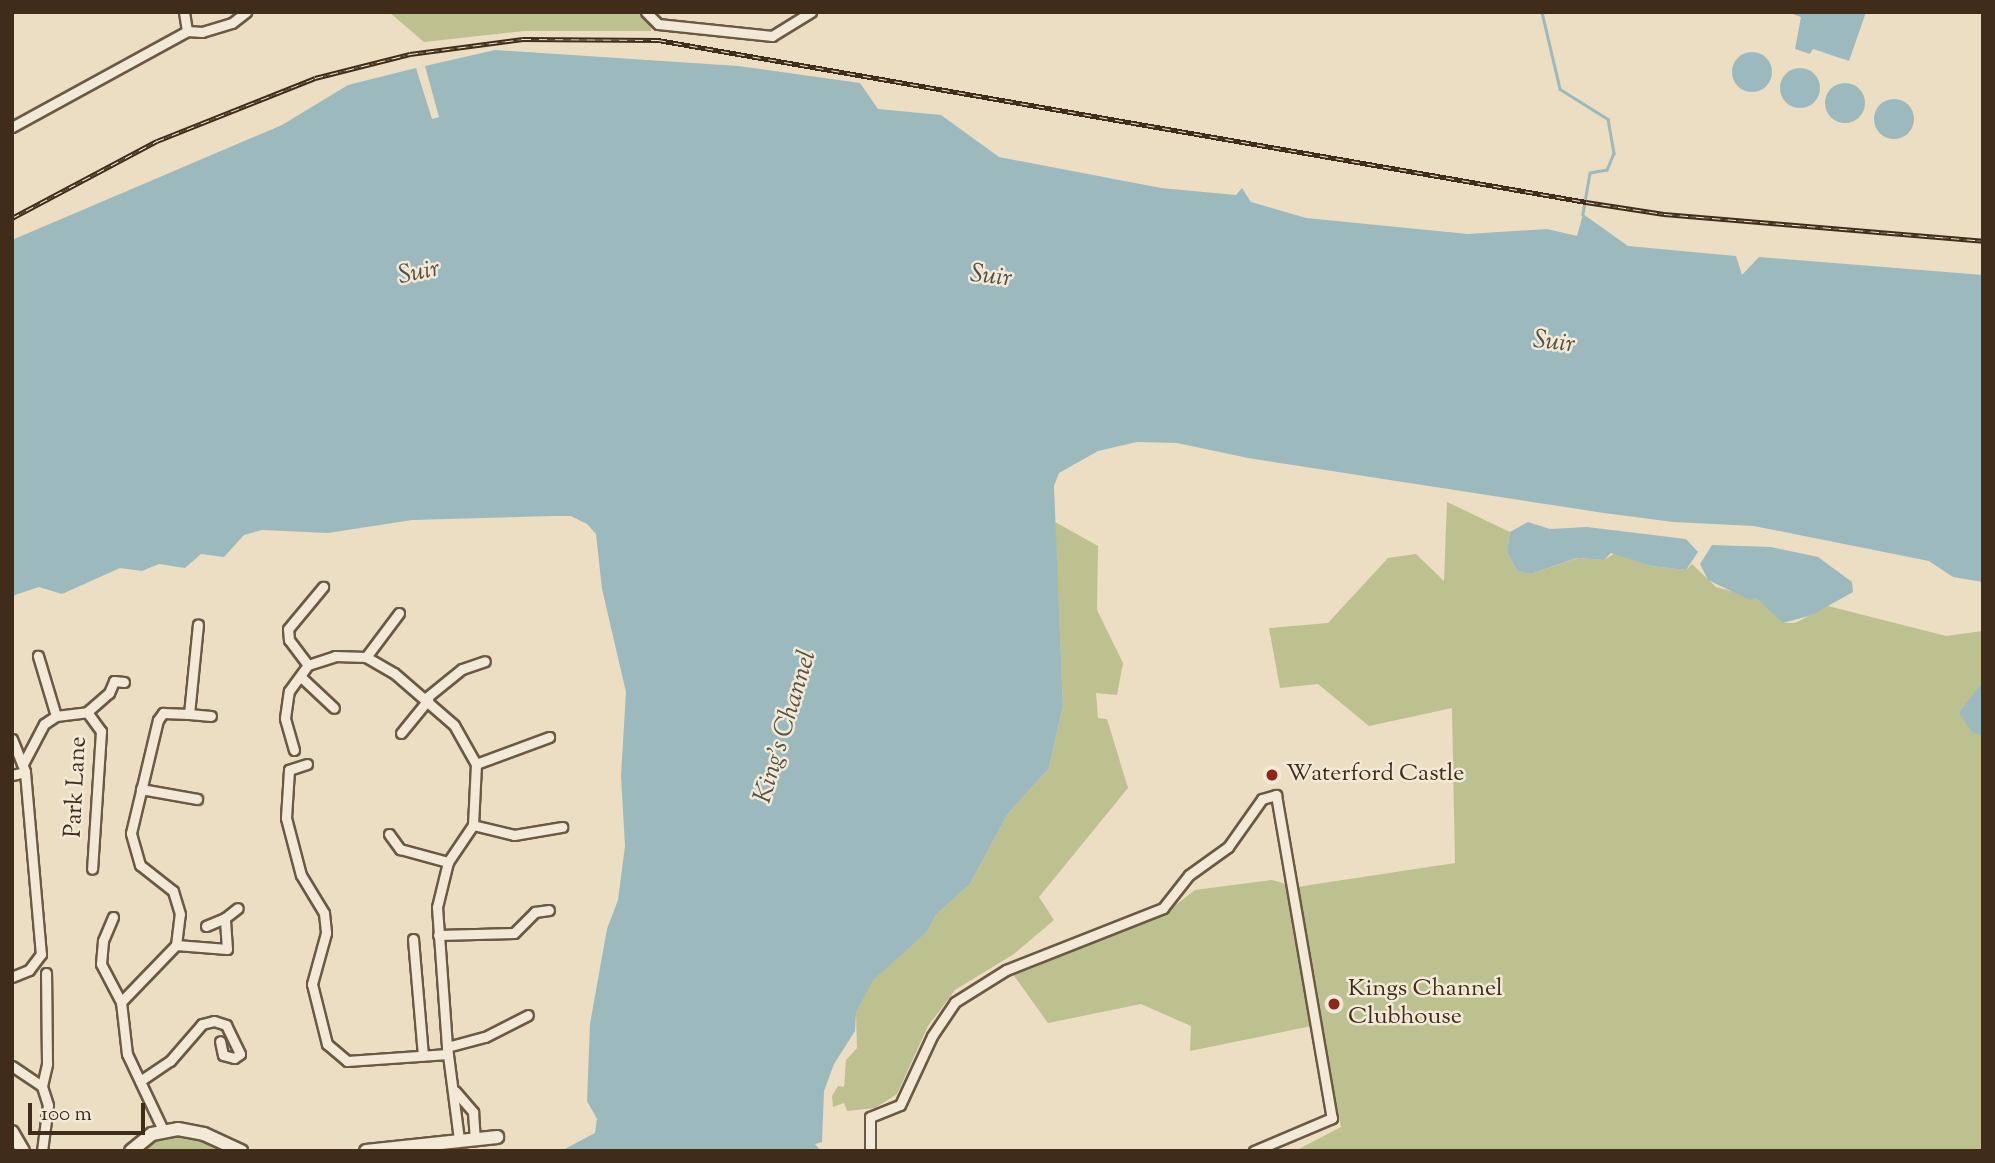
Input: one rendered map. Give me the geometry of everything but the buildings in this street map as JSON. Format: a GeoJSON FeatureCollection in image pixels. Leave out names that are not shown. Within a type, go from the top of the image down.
{"type":"FeatureCollection","features":[{"type":"Feature","properties":{"kind":"street"},"geometry":{"type":"LineString","coordinates":[[184,12],[187,31]]}},
{"type":"Feature","properties":{"kind":"street"},"geometry":{"type":"LineString","coordinates":[[12,127],[187,31],[219,27],[246,12]]}},
{"type":"Feature","properties":{"kind":"street"},"geometry":{"type":"LineString","coordinates":[[646,12],[658,24],[772,36],[811,12]]}},
{"type":"Feature","properties":{"kind":"street"},"geometry":{"type":"LineString","coordinates":[[308,665],[289,640],[288,629],[323,587]]}},
{"type":"Feature","properties":{"kind":"street"},"geometry":{"type":"LineString","coordinates":[[366,657],[399,613]]}},
{"type":"Feature","properties":{"kind":"street"},"geometry":{"type":"LineString","coordinates":[[189,714],[198,624]]}},
{"type":"Feature","properties":{"kind":"street","name":"Park Lane"},"geometry":{"type":"LineString","coordinates":[[38,656],[56,716]]}},
{"type":"Feature","properties":{"kind":"street"},"geometry":{"type":"LineString","coordinates":[[294,750],[285,718],[289,691],[308,665],[335,656],[366,657],[427,699],[454,725],[476,764],[473,825],[448,862],[440,885],[438,935],[447,1051],[459,1140]]}},
{"type":"Feature","properties":{"kind":"street"},"geometry":{"type":"LineString","coordinates":[[401,733],[427,699],[462,669],[485,661]]}},
{"type":"Feature","properties":{"kind":"street"},"geometry":{"type":"LineString","coordinates":[[300,677],[334,708]]}},
{"type":"Feature","properties":{"kind":"street","name":"Park Lane"},"geometry":{"type":"LineString","coordinates":[[24,768],[44,724],[56,716],[87,712],[109,693],[114,681],[124,682]]}},
{"type":"Feature","properties":{"kind":"street","name":"Park Lane"},"geometry":{"type":"LineString","coordinates":[[87,712],[99,723],[102,738],[92,869]]}},
{"type":"Feature","properties":{"kind":"street"},"geometry":{"type":"LineString","coordinates":[[121,1002],[176,945],[177,897],[168,885],[140,864],[133,850],[131,833],[163,713],[211,716]]}},
{"type":"Feature","properties":{"kind":"street"},"geometry":{"type":"LineString","coordinates":[[476,764],[549,737]]}},
{"type":"Feature","properties":{"kind":"street"},"geometry":{"type":"LineString","coordinates":[[12,739],[24,768],[41,954],[29,970],[12,976]]}},
{"type":"Feature","properties":{"kind":"street"},"geometry":{"type":"LineString","coordinates":[[307,764],[289,769],[286,818],[299,869],[324,913],[326,933],[312,984],[327,1044],[347,1061],[423,1056],[447,1051],[485,1037],[528,1015]]}},
{"type":"Feature","properties":{"kind":"street"},"geometry":{"type":"LineString","coordinates":[[12,775],[24,768]]}},
{"type":"Feature","properties":{"kind":"street"},"geometry":{"type":"LineString","coordinates":[[141,789],[197,799]]}},
{"type":"Feature","properties":{"kind":"street"},"geometry":{"type":"LineString","coordinates":[[870,1151],[870,1117],[900,1105],[932,1036],[955,1002],[1006,970],[1163,908],[1189,875],[1228,847],[1262,799],[1276,795],[1332,1118],[1254,1151]]}},
{"type":"Feature","properties":{"kind":"street"},"geometry":{"type":"LineString","coordinates":[[473,825],[514,835],[562,827]]}},
{"type":"Feature","properties":{"kind":"street"},"geometry":{"type":"LineString","coordinates":[[389,834],[400,849],[448,862]]}},
{"type":"Feature","properties":{"kind":"street"},"geometry":{"type":"LineString","coordinates":[[206,926],[225,918],[238,908]]}},
{"type":"Feature","properties":{"kind":"street"},"geometry":{"type":"LineString","coordinates":[[438,935],[514,933],[535,912],[549,910]]}},
{"type":"Feature","properties":{"kind":"street"},"geometry":{"type":"LineString","coordinates":[[113,917],[103,941],[102,964],[121,1002],[127,1054],[163,1130]]}},
{"type":"Feature","properties":{"kind":"street"},"geometry":{"type":"LineString","coordinates":[[176,945],[227,948],[225,918]]}},
{"type":"Feature","properties":{"kind":"street"},"geometry":{"type":"LineString","coordinates":[[413,939],[423,1056]]}},
{"type":"Feature","properties":{"kind":"street"},"geometry":{"type":"LineString","coordinates":[[42,1151],[48,1105],[43,1086],[47,1064],[46,973]]}},
{"type":"Feature","properties":{"kind":"street"},"geometry":{"type":"LineString","coordinates":[[140,1081],[170,1061],[208,1022],[226,1025],[240,1054],[234,1058],[223,1055],[220,1041]]}},
{"type":"Feature","properties":{"kind":"street"},"geometry":{"type":"LineString","coordinates":[[12,1066],[43,1086]]}},
{"type":"Feature","properties":{"kind":"street"},"geometry":{"type":"LineString","coordinates":[[454,1089],[473,1112],[475,1138]]}},
{"type":"Feature","properties":{"kind":"street"},"geometry":{"type":"LineString","coordinates":[[131,1151],[163,1130],[195,1131],[239,1151]]}},
{"type":"Feature","properties":{"kind":"street"},"geometry":{"type":"LineString","coordinates":[[12,1132],[23,1151]]}},
{"type":"Feature","properties":{"kind":"street"},"geometry":{"type":"LineString","coordinates":[[366,1151],[497,1137]]}},
{"type":"Feature","properties":{"kind":"green space"},"geometry":{"type":"Polygon","coordinates":[[[389,12],[652,12],[651,31],[524,31],[424,42],[389,12]]]}},
{"type":"Feature","properties":{"kind":"green space"},"geometry":{"type":"Polygon","coordinates":[[[1447,502],[1510,532],[1507,552],[1517,571],[1531,574],[1578,558],[1604,560],[1615,553],[1651,566],[1686,570],[1692,564],[1716,587],[1756,598],[1784,623],[1795,623],[1828,606],[1946,636],[1983,631],[1983,1151],[1295,1151],[1341,1127],[1320,1028],[1312,1026],[1190,1051],[1191,1026],[1141,1004],[1048,1023],[1012,973],[1168,911],[1195,890],[1272,880],[1297,887],[1455,863],[1452,708],[1369,726],[1318,684],[1280,688],[1269,628],[1328,623],[1388,558],[1416,554],[1444,581],[1447,502]]]}},
{"type":"Feature","properties":{"kind":"green space"},"geometry":{"type":"Polygon","coordinates":[[[1055,522],[1098,546],[1097,610],[1123,663],[1117,695],[1096,693],[1098,718],[1107,719],[1128,788],[1039,897],[1054,920],[1014,954],[955,990],[928,1026],[897,1094],[875,1108],[847,1111],[844,1103],[833,1107],[832,1096],[838,1086],[844,1087],[846,1060],[857,1048],[856,1013],[873,979],[927,932],[936,915],[970,884],[1007,815],[1049,768],[1063,706],[1055,522]]]}},
{"type":"Feature","properties":{"kind":"green space"},"geometry":{"type":"Polygon","coordinates":[[[192,1134],[225,1151],[137,1151],[159,1136],[192,1134]]]}},
{"type":"Feature","properties":{"kind":"water"},"geometry":{"type":"Polygon","coordinates":[[[1787,12],[1866,12],[1849,61],[1813,49],[1810,54],[1795,49],[1801,17],[1787,12]]]}},
{"type":"Feature","properties":{"kind":"water"},"geometry":{"type":"Polygon","coordinates":[[[495,50],[738,66],[860,83],[878,109],[941,115],[999,157],[1161,188],[1236,195],[1242,188],[1251,202],[1306,218],[1468,234],[1547,229],[1577,236],[1583,214],[1628,246],[1736,256],[1742,275],[1759,257],[1983,275],[1983,582],[1953,577],[1929,561],[1754,526],[1673,522],[1604,513],[1248,458],[1177,443],[1137,442],[1098,451],[1059,473],[1054,486],[1063,706],[1049,768],[1007,815],[970,884],[936,915],[927,932],[873,980],[856,1013],[855,1031],[834,1064],[824,1091],[822,1142],[815,1144],[821,1151],[561,1151],[595,1133],[597,1119],[587,1101],[590,1024],[607,929],[618,900],[625,846],[621,776],[626,692],[602,589],[596,534],[587,524],[571,516],[554,516],[412,520],[328,533],[262,530],[244,535],[224,557],[201,554],[185,568],[159,564],[142,571],[120,568],[62,594],[39,587],[12,596],[12,240],[282,125],[348,85],[416,68],[432,119],[439,117],[425,66],[495,50]]]}},
{"type":"Feature","properties":{"kind":"water"},"geometry":{"type":"Polygon","coordinates":[[[1752,52],[1766,58],[1772,72],[1766,86],[1752,92],[1738,86],[1732,72],[1738,58],[1752,52]]]}},
{"type":"Feature","properties":{"kind":"water"},"geometry":{"type":"Polygon","coordinates":[[[1800,68],[1814,74],[1820,88],[1814,102],[1800,108],[1786,102],[1780,88],[1786,74],[1800,68]]]}},
{"type":"Feature","properties":{"kind":"water"},"geometry":{"type":"Polygon","coordinates":[[[1845,83],[1859,89],[1865,103],[1859,117],[1845,123],[1831,117],[1825,103],[1831,89],[1845,83]]]}},
{"type":"Feature","properties":{"kind":"water"},"geometry":{"type":"Polygon","coordinates":[[[1894,99],[1908,105],[1914,119],[1908,133],[1894,139],[1880,133],[1874,119],[1880,105],[1894,99]]]}},
{"type":"Feature","properties":{"kind":"water"},"geometry":{"type":"Polygon","coordinates":[[[1528,522],[1550,529],[1587,527],[1686,539],[1698,552],[1686,570],[1651,566],[1611,553],[1604,560],[1577,558],[1531,574],[1517,571],[1507,552],[1510,532],[1528,522]]]}},
{"type":"Feature","properties":{"kind":"water"},"geometry":{"type":"Polygon","coordinates":[[[1712,545],[1771,547],[1818,557],[1852,582],[1853,592],[1812,615],[1783,623],[1756,598],[1750,600],[1708,580],[1700,564],[1712,545]]]}},
{"type":"Feature","properties":{"kind":"water"},"geometry":{"type":"Polygon","coordinates":[[[1983,681],[1983,736],[1972,732],[1959,713],[1983,681]]]}},
{"type":"Feature","properties":{"kind":"waterway"},"geometry":{"type":"LineString","coordinates":[[1542,12],[1560,89],[1608,119],[1614,153],[1607,170],[1590,173],[1583,214]]}},
{"type":"Feature","properties":{"kind":"railway"},"geometry":{"type":"LineString","coordinates":[[12,218],[157,141],[315,78],[410,54],[523,39],[658,40],[1664,214],[1983,241]]}},
{"type":"Feature","properties":{"kind":"place","name":"Waterford Castle"},"geometry":{"type":"Point","coordinates":[1272,775]}},
{"type":"Feature","properties":{"kind":"place","name":"Kings Channel Clubhouse"},"geometry":{"type":"Point","coordinates":[1334,1004]}},
{"type":"Feature","properties":{"kind":"water label","name":"Suir"},"geometry":{"type":"Point","coordinates":[419,273]}},
{"type":"Feature","properties":{"kind":"water label","name":"Suir"},"geometry":{"type":"Point","coordinates":[991,277]}},
{"type":"Feature","properties":{"kind":"water label","name":"Suir"},"geometry":{"type":"Point","coordinates":[1554,343]}},
{"type":"Feature","properties":{"kind":"water label","name":"King's Channel"},"geometry":{"type":"Point","coordinates":[786,727]}}]}
